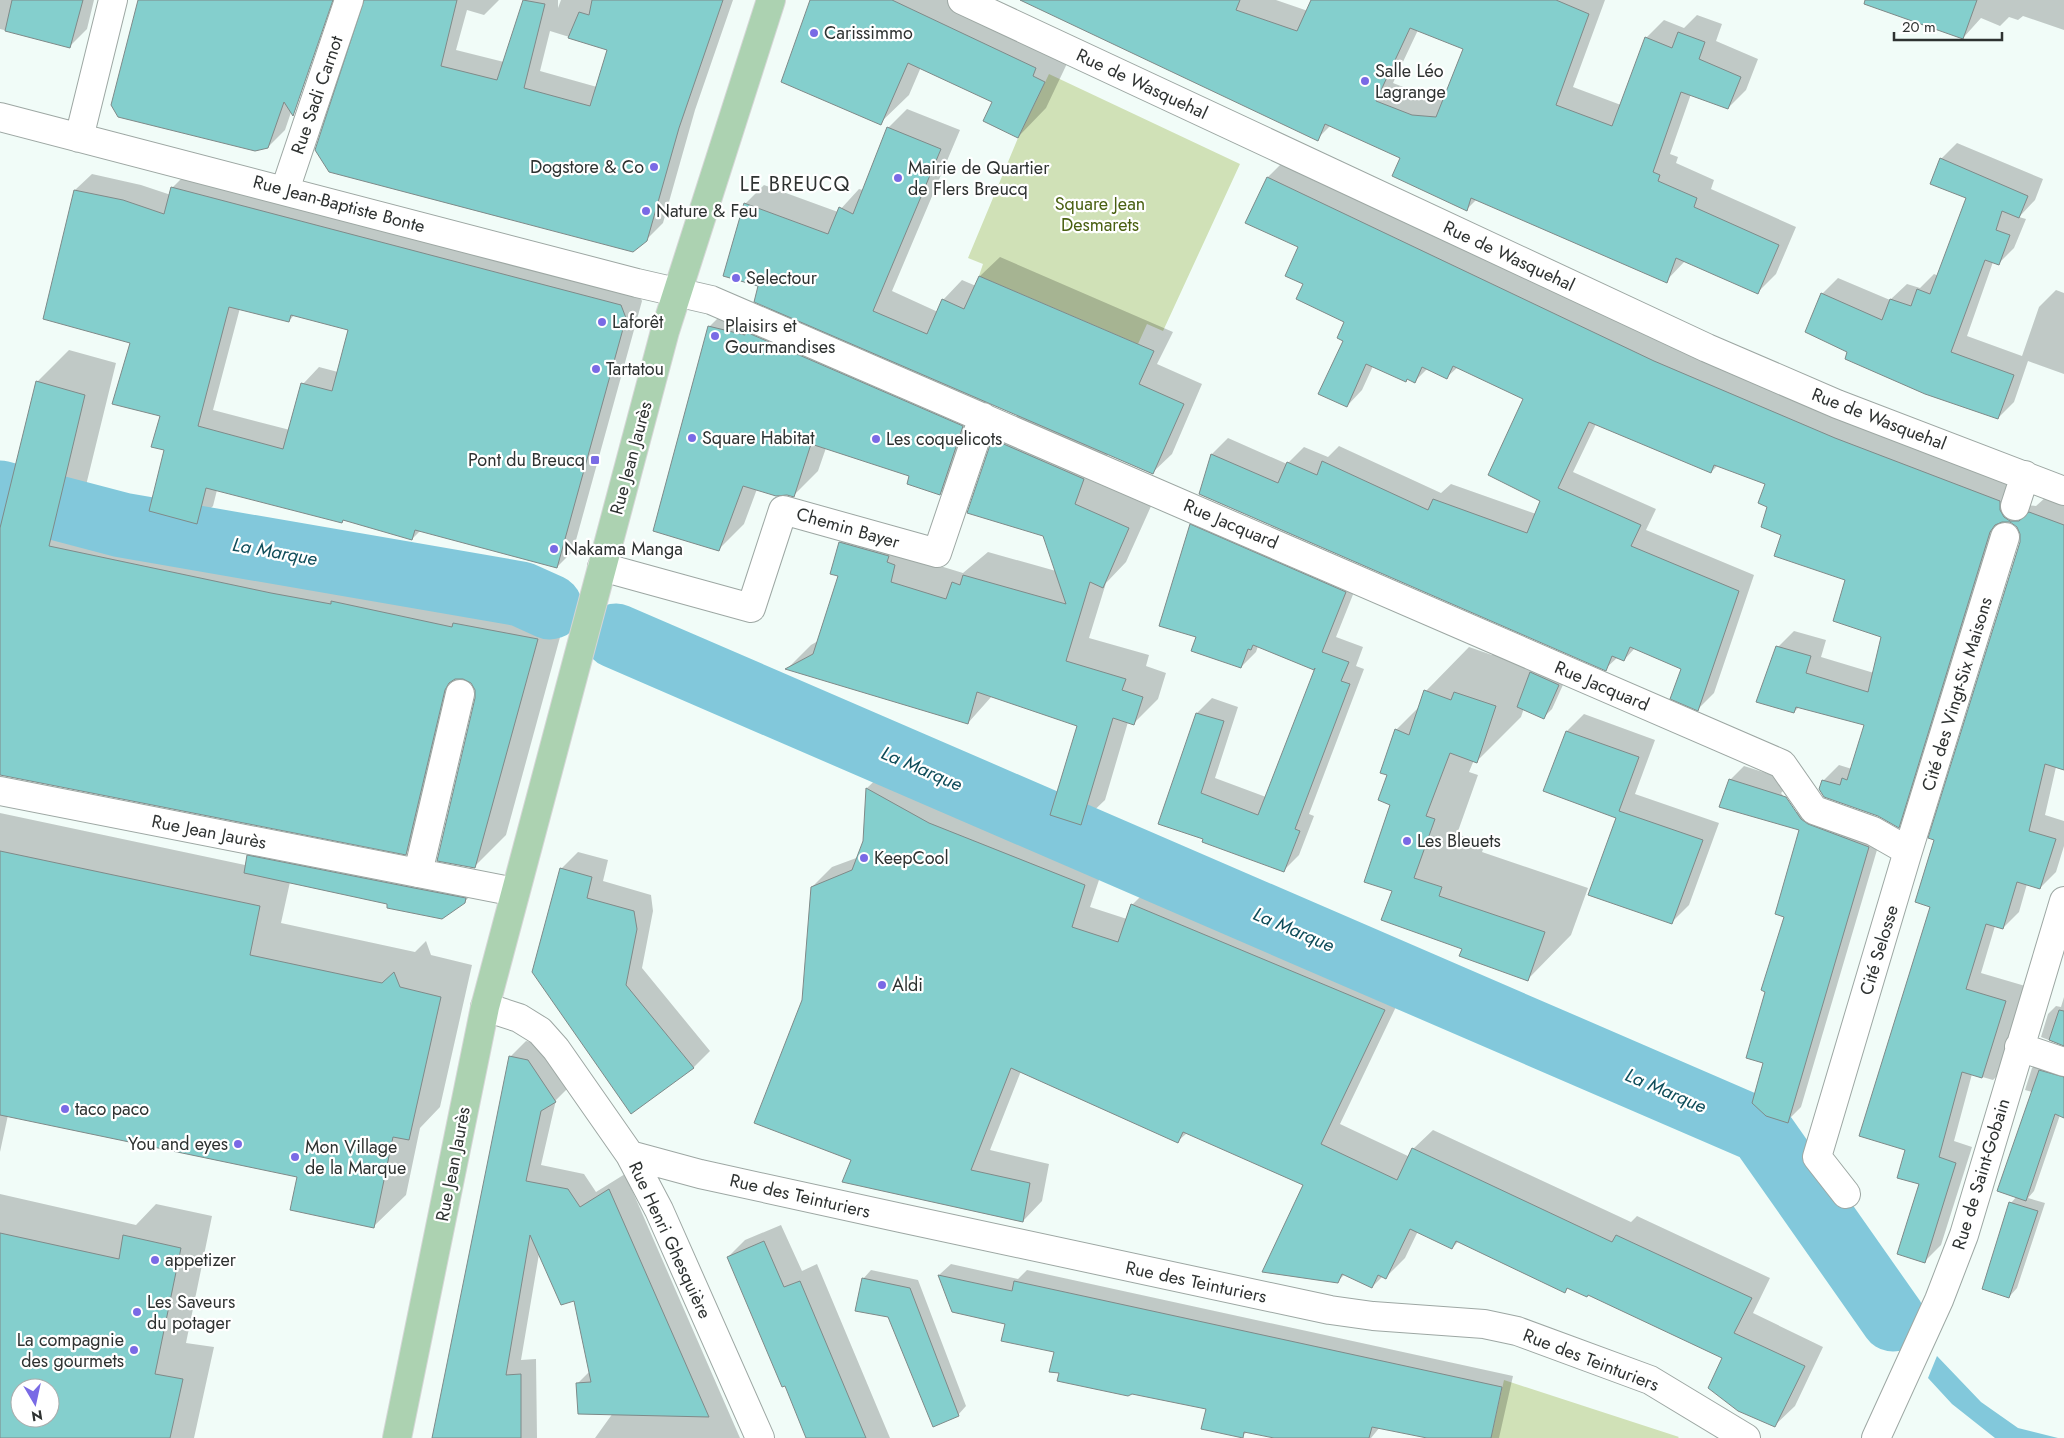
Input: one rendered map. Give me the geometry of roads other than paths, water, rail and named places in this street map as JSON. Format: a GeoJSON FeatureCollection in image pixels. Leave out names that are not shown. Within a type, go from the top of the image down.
{"type":"FeatureCollection","features":[{"type":"Feature","properties":{"kind":"main road","name":"Rue Jean Jaurès"},"geometry":{"type":"LineString","coordinates":[[397,1438],[485,1007],[576,658],[677,292],[771,0]]}},
{"type":"Feature","properties":{"kind":"street"},"geometry":{"type":"LineString","coordinates":[[79,138],[113,0]]}},
{"type":"Feature","properties":{"kind":"street","name":"Rue Sadi Carnot"},"geometry":{"type":"LineString","coordinates":[[285,190],[349,0]]}},
{"type":"Feature","properties":{"kind":"street","name":"Rue de Wasquehal"},"geometry":{"type":"LineString","coordinates":[[962,0],[1707,348],[1837,404],[2064,492]]}},
{"type":"Feature","properties":{"kind":"street","name":"Rue Jean-Baptiste Bonte"},"geometry":{"type":"LineString","coordinates":[[0,117],[677,292]]}},
{"type":"Feature","properties":{"kind":"street","name":"Rue Jacquard"},"geometry":{"type":"LineString","coordinates":[[677,292],[710,300],[1782,764],[1814,810],[1873,831],[1908,851]]}},
{"type":"Feature","properties":{"kind":"street","name":"Chemin Bayer"},"geometry":{"type":"LineString","coordinates":[[602,567],[751,608],[783,510],[937,553],[983,417]]}},
{"type":"Feature","properties":{"kind":"street"},"geometry":{"type":"LineString","coordinates":[[2015,506],[2025,476]]}},
{"type":"Feature","properties":{"kind":"street","name":"Cité des Vingt-Six Maisons"},"geometry":{"type":"LineString","coordinates":[[1908,851],[2005,537]]}},
{"type":"Feature","properties":{"kind":"street"},"geometry":{"type":"LineString","coordinates":[[418,873],[460,694]]}},
{"type":"Feature","properties":{"kind":"street","name":"Rue Jean Jaurès"},"geometry":{"type":"LineString","coordinates":[[0,791],[515,892]]}},
{"type":"Feature","properties":{"kind":"street","name":"Cité Selosse"},"geometry":{"type":"LineString","coordinates":[[1846,1194],[1817,1157],[1908,851]]}},
{"type":"Feature","properties":{"kind":"street","name":"Rue de Saint-Gobain"},"geometry":{"type":"LineString","coordinates":[[1876,1438],[1953,1266],[2064,902]]}},
{"type":"Feature","properties":{"kind":"street","name":"Rue Henri Ghesquière"},"geometry":{"type":"LineString","coordinates":[[485,1007],[519,1018],[540,1031],[556,1049],[630,1155],[659,1210],[760,1438]]}},
{"type":"Feature","properties":{"kind":"street"},"geometry":{"type":"LineString","coordinates":[[2019,1047],[2064,1062]]}},
{"type":"Feature","properties":{"kind":"street","name":"Rue des Teinturiers"},"geometry":{"type":"LineString","coordinates":[[630,1155],[700,1174],[1330,1310],[1373,1316],[1484,1324],[1517,1331],[1650,1380],[1746,1438]]}},
{"type":"Feature","properties":{"kind":"water"},"geometry":{"type":"Polygon","coordinates":[[[1937,1356],[1981,1402],[2018,1428],[2058,1438],[1995,1438],[1952,1404],[1928,1378],[1937,1356]]]}},
{"type":"Feature","properties":{"kind":"waterway","name":"La Marque"},"geometry":{"type":"LineString","coordinates":[[0,493],[122,525],[521,594],[550,607]]}},
{"type":"Feature","properties":{"kind":"waterway","name":"La Marque"},"geometry":{"type":"LineString","coordinates":[[616,636],[1761,1131],[1893,1319]]}},
{"type":"Feature","properties":{"kind":"place","name":"Carissimmo"},"geometry":{"type":"Point","coordinates":[814,33]}},
{"type":"Feature","properties":{"kind":"place","name":"Salle Léo Lagrange"},"geometry":{"type":"Point","coordinates":[1365,81]}},
{"type":"Feature","properties":{"kind":"place","name":"Dogstore & Co"},"geometry":{"type":"Point","coordinates":[654,167]}},
{"type":"Feature","properties":{"kind":"place","name":"Mairie de Quartier de Flers Breucq"},"geometry":{"type":"Point","coordinates":[898,178]}},
{"type":"Feature","properties":{"kind":"place","name":"Nature & Feu"},"geometry":{"type":"Point","coordinates":[646,211]}},
{"type":"Feature","properties":{"kind":"place","name":"Selectour"},"geometry":{"type":"Point","coordinates":[736,278]}},
{"type":"Feature","properties":{"kind":"place","name":"Laforêt"},"geometry":{"type":"Point","coordinates":[602,322]}},
{"type":"Feature","properties":{"kind":"place","name":"Plaisirs et Gourmandises"},"geometry":{"type":"Point","coordinates":[715,336]}},
{"type":"Feature","properties":{"kind":"place","name":"Tartatou"},"geometry":{"type":"Point","coordinates":[596,369]}},
{"type":"Feature","properties":{"kind":"place","name":"Square Habitat"},"geometry":{"type":"Point","coordinates":[692,438]}},
{"type":"Feature","properties":{"kind":"place","name":"Les coquelicots"},"geometry":{"type":"Point","coordinates":[876,439]}},
{"type":"Feature","properties":{"kind":"place","name":"Pont du Breucq"},"geometry":{"type":"Point","coordinates":[595,460]}},
{"type":"Feature","properties":{"kind":"place","name":"Nakama Manga"},"geometry":{"type":"Point","coordinates":[554,549]}},
{"type":"Feature","properties":{"kind":"place","name":"Les Bleuets"},"geometry":{"type":"Point","coordinates":[1407,841]}},
{"type":"Feature","properties":{"kind":"place","name":"KeepCool"},"geometry":{"type":"Point","coordinates":[864,858]}},
{"type":"Feature","properties":{"kind":"place","name":"Aldi"},"geometry":{"type":"Point","coordinates":[882,985]}},
{"type":"Feature","properties":{"kind":"place","name":"taco paco"},"geometry":{"type":"Point","coordinates":[65,1109]}},
{"type":"Feature","properties":{"kind":"place","name":"You and eyes"},"geometry":{"type":"Point","coordinates":[238,1144]}},
{"type":"Feature","properties":{"kind":"place","name":"Mon Village de la Marque"},"geometry":{"type":"Point","coordinates":[295,1157]}},
{"type":"Feature","properties":{"kind":"place","name":"appetizer"},"geometry":{"type":"Point","coordinates":[155,1260]}},
{"type":"Feature","properties":{"kind":"place","name":"Les Saveurs du potager"},"geometry":{"type":"Point","coordinates":[137,1312]}},
{"type":"Feature","properties":{"kind":"place","name":"La compagnie des gourmets"},"geometry":{"type":"Point","coordinates":[134,1350]}},
{"type":"Feature","properties":{"kind":"district","name":"LE BREUCQ"},"geometry":{"type":"Point","coordinates":[795,184]}},
{"type":"Feature","properties":{"kind":"park label","name":"Square Jean Desmarets"},"geometry":{"type":"Point","coordinates":[1100,214]}}]}
